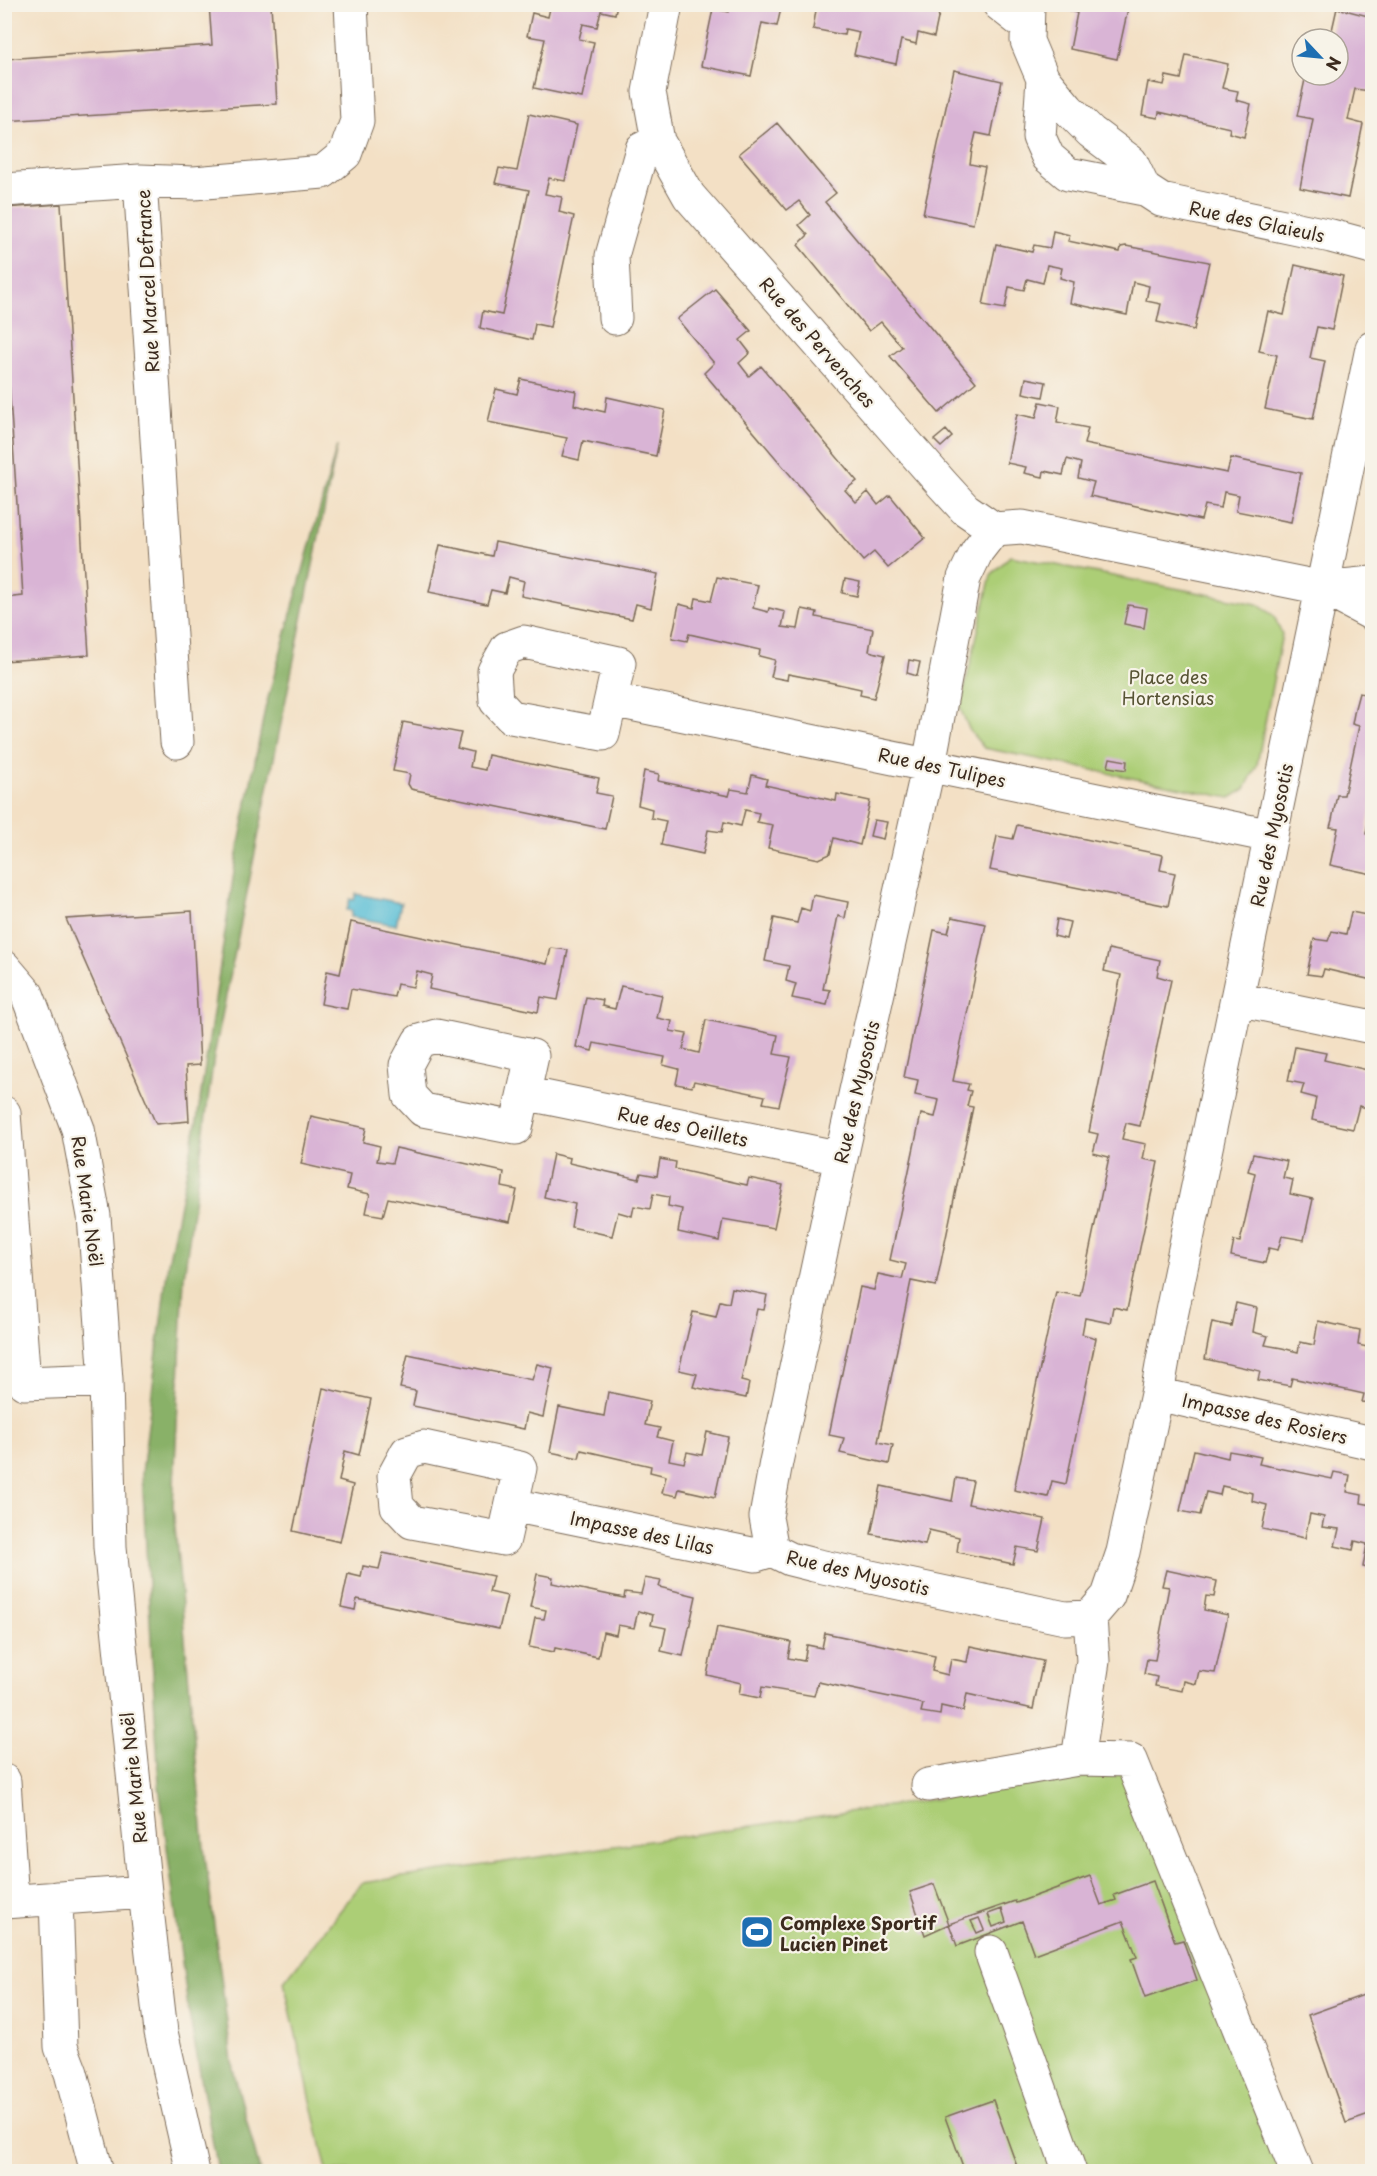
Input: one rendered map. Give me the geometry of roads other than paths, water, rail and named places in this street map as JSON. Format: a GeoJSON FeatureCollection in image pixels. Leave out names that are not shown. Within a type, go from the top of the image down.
{"type":"FeatureCollection","features":[{"type":"Feature","properties":{"kind":"street","name":"Rue Marcel Defrance"},"geometry":{"type":"LineString","coordinates":[[177,742],[140,181],[194,183],[323,172],[338,160],[345,154],[357,121],[351,4]]}},
{"type":"Feature","properties":{"kind":"street","name":"Rue des Pervenches"},"geometry":{"type":"LineString","coordinates":[[666,4],[649,93],[658,141],[689,196],[943,485],[965,509],[994,529]]}},
{"type":"Feature","properties":{"kind":"street","name":"Rue des Glaieuls"},"geometry":{"type":"LineString","coordinates":[[999,4],[1028,15],[1027,41],[1043,79],[1091,132],[1131,162],[1144,189]]}},
{"type":"Feature","properties":{"kind":"street","name":"Rue des Glaieuls"},"geometry":{"type":"LineString","coordinates":[[1043,79],[1039,137],[1048,157],[1068,174],[1144,189],[1161,200],[1331,236],[1372,247]]}},
{"type":"Feature","properties":{"kind":"street"},"geometry":{"type":"LineString","coordinates":[[615,318],[612,255],[642,149],[658,141]]}},
{"type":"Feature","properties":{"kind":"street"},"geometry":{"type":"LineString","coordinates":[[4,190],[140,181]]}},
{"type":"Feature","properties":{"kind":"street"},"geometry":{"type":"LineString","coordinates":[[1323,588],[1372,348]]}},
{"type":"Feature","properties":{"kind":"street"},"geometry":{"type":"LineString","coordinates":[[994,529],[1022,527],[1323,588],[1372,614]]}},
{"type":"Feature","properties":{"kind":"street","name":"Rue des Myosotis"},"geometry":{"type":"LineString","coordinates":[[994,529],[977,551],[964,578],[929,764],[841,1158],[766,1516],[772,1550],[790,1559],[1065,1618],[1090,1617],[1108,1596],[1123,1552],[1323,588]]}},
{"type":"Feature","properties":{"kind":"street"},"geometry":{"type":"LineString","coordinates":[[1323,588],[1372,583]]}},
{"type":"Feature","properties":{"kind":"street","name":"Rue des Tulipes"},"geometry":{"type":"LineString","coordinates":[[612,700],[1271,836]]}},
{"type":"Feature","properties":{"kind":"street","name":"Rue Marie Noël"},"geometry":{"type":"LineString","coordinates":[[4,967],[27,994],[78,1130],[94,1216],[106,1380],[110,1547],[145,1892],[161,2032],[194,2172]]}},
{"type":"Feature","properties":{"kind":"street"},"geometry":{"type":"LineString","coordinates":[[1237,999],[1372,1027]]}},
{"type":"Feature","properties":{"kind":"street","name":"Rue des Oeillets"},"geometry":{"type":"LineString","coordinates":[[524,1093],[841,1158]]}},
{"type":"Feature","properties":{"kind":"street"},"geometry":{"type":"LineString","coordinates":[[4,1113],[24,1383],[106,1380]]}},
{"type":"Feature","properties":{"kind":"street","name":"Impasse des Rosiers"},"geometry":{"type":"LineString","coordinates":[[1157,1394],[1372,1443]]}},
{"type":"Feature","properties":{"kind":"street","name":"Impasse des Lilas"},"geometry":{"type":"LineString","coordinates":[[512,1504],[756,1555],[772,1550]]}},
{"type":"Feature","properties":{"kind":"street"},"geometry":{"type":"LineString","coordinates":[[1078,1758],[1093,1661],[1090,1617]]}},
{"type":"Feature","properties":{"kind":"street"},"geometry":{"type":"LineString","coordinates":[[928,1785],[1078,1758],[1131,1760],[1297,2172]]}},
{"type":"Feature","properties":{"kind":"street"},"geometry":{"type":"LineString","coordinates":[[4,1781],[8,1901],[145,1892]]}},
{"type":"Feature","properties":{"kind":"street"},"geometry":{"type":"LineString","coordinates":[[56,1898],[61,2048],[97,2172]]}},
{"type":"Feature","properties":{"kind":"street"},"geometry":{"type":"LineString","coordinates":[[991,1952],[1070,2172]]}},
{"type":"Feature","properties":{"kind":"water"},"geometry":{"type":"Polygon","coordinates":[[[356,894],[401,903],[396,925],[351,917],[352,911],[347,910],[350,899],[354,900],[356,894]]]}},
{"type":"Feature","properties":{"kind":"place","name":"Complexe Sportif Lucien Pinet"},"geometry":{"type":"Point","coordinates":[757,1932]}},
{"type":"Feature","properties":{"kind":"park label","name":"Place des Hortensias"},"geometry":{"type":"Point","coordinates":[1168,686]}}]}
